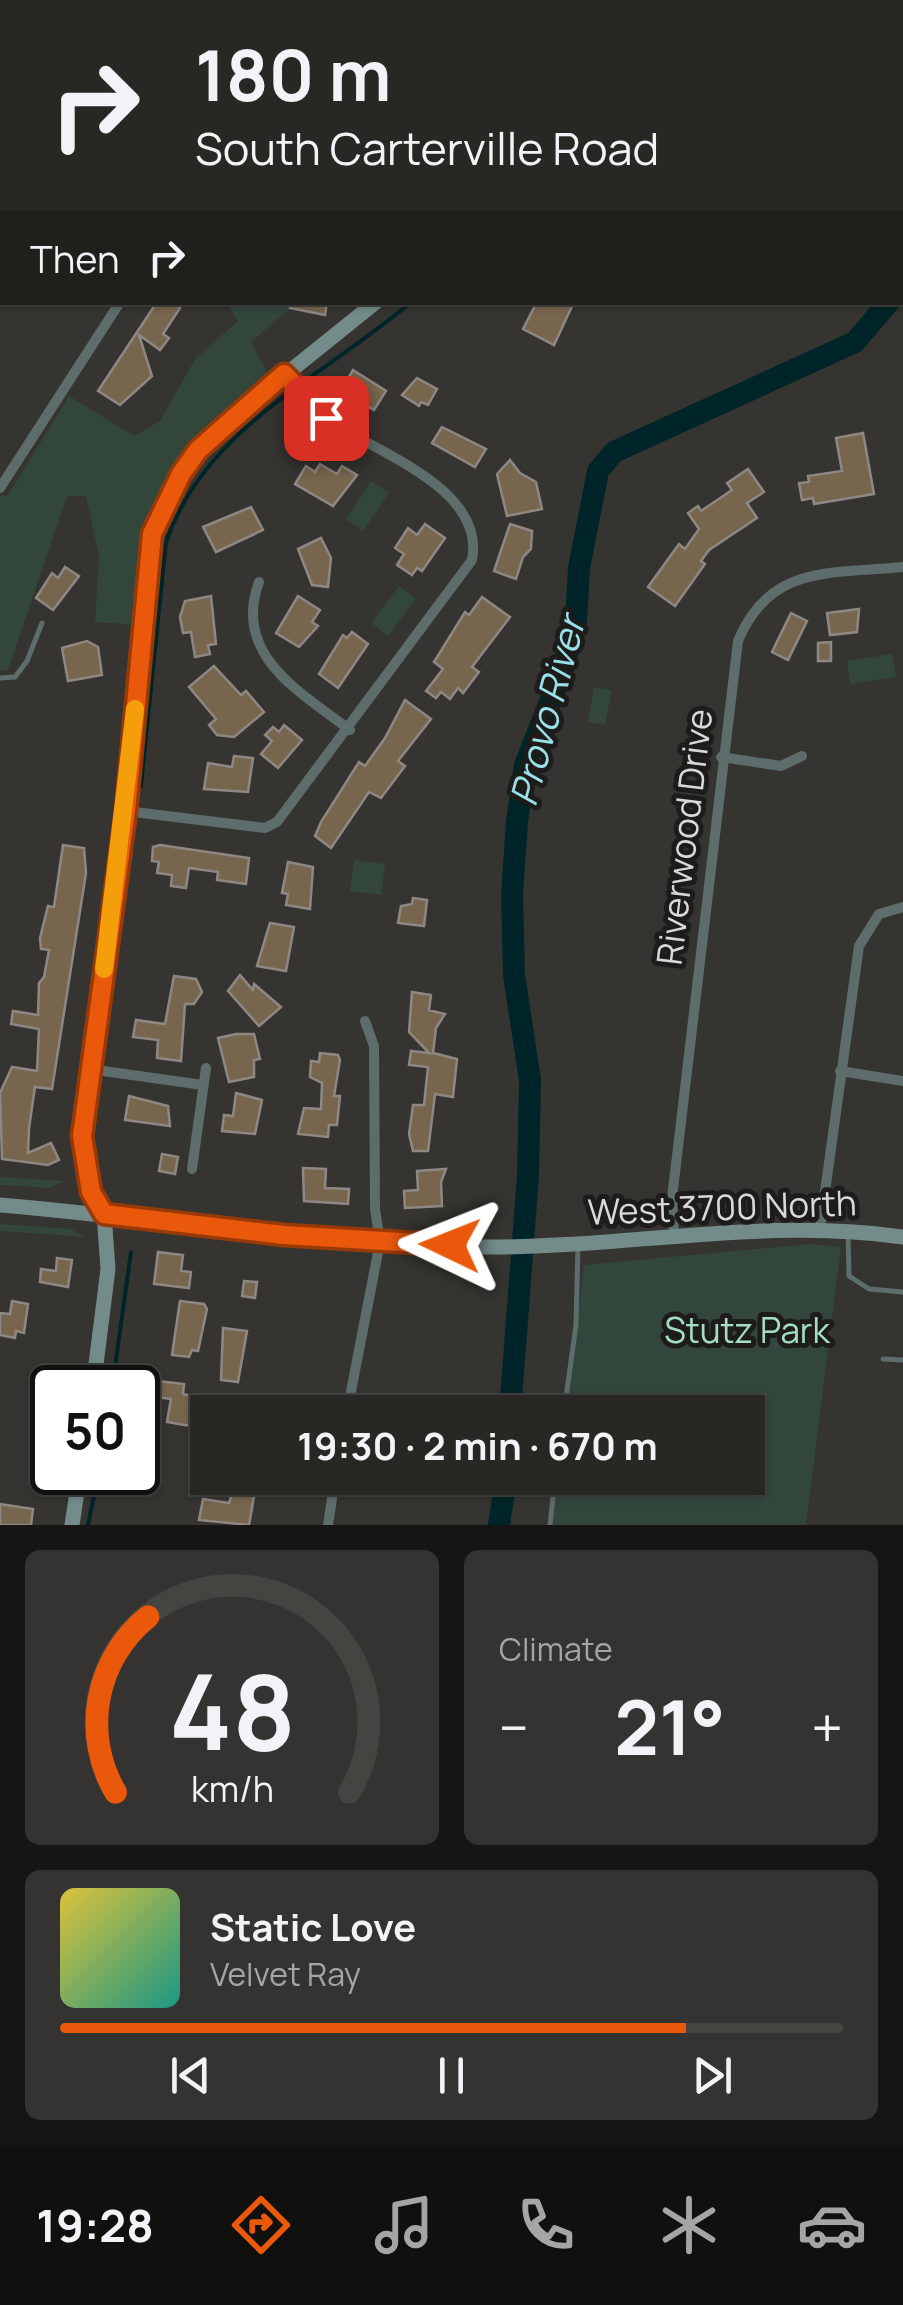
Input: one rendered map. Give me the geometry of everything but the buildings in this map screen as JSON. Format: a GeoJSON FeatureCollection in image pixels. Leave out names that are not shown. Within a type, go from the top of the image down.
{"type":"FeatureCollection","features":[{"type":"Feature","properties":{"kind":"street"},"geometry":{"type":"LineString","coordinates":[[0,488],[118,305]]}},
{"type":"Feature","properties":{"kind":"street"},"geometry":{"type":"LineString","coordinates":[[96,1365],[108,1269],[104,1214],[91,1192],[83,1149],[89,1069],[126,811],[152,534],[181,474],[198,450],[284,374],[372,305]]}},
{"type":"Feature","properties":{"kind":"street"},"geometry":{"type":"LineString","coordinates":[[126,811],[264,828],[280,820],[466,574],[474,549],[469,519],[452,496],[326,418],[284,374]]}},
{"type":"Feature","properties":{"kind":"street","name":"Riverwood Drive"},"geometry":{"type":"LineString","coordinates":[[674,1236],[672,1198],[721,757],[738,641],[759,602],[794,580],[903,566]]}},
{"type":"Feature","properties":{"kind":"street"},"geometry":{"type":"LineString","coordinates":[[259,582],[252,620],[263,655],[281,679],[350,730]]}},
{"type":"Feature","properties":{"kind":"street"},"geometry":{"type":"LineString","coordinates":[[721,757],[781,766],[802,756]]}},
{"type":"Feature","properties":{"kind":"street"},"geometry":{"type":"LineString","coordinates":[[820,1228],[859,946],[879,914],[903,906]]}},
{"type":"Feature","properties":{"kind":"street"},"geometry":{"type":"LineString","coordinates":[[350,1395],[380,1242],[374,1209],[374,1046],[365,1021]]}},
{"type":"Feature","properties":{"kind":"street"},"geometry":{"type":"LineString","coordinates":[[192,1169],[206,1068]]}},
{"type":"Feature","properties":{"kind":"street"},"geometry":{"type":"LineString","coordinates":[[89,1069],[204,1085]]}},
{"type":"Feature","properties":{"kind":"street"},"geometry":{"type":"LineString","coordinates":[[840,1072],[903,1081]]}},
{"type":"Feature","properties":{"kind":"street","name":"West 3700 North"},"geometry":{"type":"LineString","coordinates":[[0,1205],[380,1242],[485,1247],[820,1228],[903,1237]]}},
{"type":"Feature","properties":{"kind":"street"},"geometry":{"type":"LineString","coordinates":[[72,1525],[77,1495]]}},
{"type":"Feature","properties":{"kind":"street"},"geometry":{"type":"LineString","coordinates":[[328,1525],[332,1495]]}},
{"type":"Feature","properties":{"kind":"lane"},"geometry":{"type":"LineString","coordinates":[[0,678],[15,676],[27,661],[42,622]]}},
{"type":"Feature","properties":{"kind":"lane"},"geometry":{"type":"LineString","coordinates":[[848,1230],[849,1276],[869,1288],[903,1292]]}},
{"type":"Feature","properties":{"kind":"lane"},"geometry":{"type":"LineString","coordinates":[[566,1395],[576,1325],[578,1242]]}},
{"type":"Feature","properties":{"kind":"lane"},"geometry":{"type":"LineString","coordinates":[[883,1359],[903,1360]]}},
{"type":"Feature","properties":{"kind":"lane"},"geometry":{"type":"LineString","coordinates":[[550,1525],[554,1495]]}},
{"type":"Feature","properties":{"kind":"green space"},"geometry":{"type":"Polygon","coordinates":[[[294,305],[251,342],[270,377],[210,428],[162,490],[145,540],[138,625],[95,622],[99,556],[86,496],[67,496],[8,670],[0,670],[0,496],[8,495],[69,396],[134,436],[160,421],[195,359],[238,321],[229,306],[294,305]]]}},
{"type":"Feature","properties":{"kind":"green space"},"geometry":{"type":"Polygon","coordinates":[[[371,481],[389,493],[363,531],[346,519],[371,481]]]}},
{"type":"Feature","properties":{"kind":"green space"},"geometry":{"type":"Polygon","coordinates":[[[399,586],[416,599],[388,636],[371,623],[399,586]]]}},
{"type":"Feature","properties":{"kind":"green space"},"geometry":{"type":"Polygon","coordinates":[[[892,654],[896,677],[850,684],[847,661],[892,654]]]}},
{"type":"Feature","properties":{"kind":"green space"},"geometry":{"type":"Polygon","coordinates":[[[594,687],[612,690],[605,725],[588,722],[594,687]]]}},
{"type":"Feature","properties":{"kind":"green space"},"geometry":{"type":"Polygon","coordinates":[[[354,860],[385,864],[381,895],[350,891],[354,860]]]}},
{"type":"Feature","properties":{"kind":"green space"},"geometry":{"type":"Polygon","coordinates":[[[0,1177],[65,1181],[50,1188],[0,1185],[0,1177]]]}},
{"type":"Feature","properties":{"kind":"green space"},"geometry":{"type":"Polygon","coordinates":[[[0,1224],[70,1229],[86,1237],[0,1231],[0,1224]]]}},
{"type":"Feature","properties":{"kind":"green space","name":"Stutz Park"},"geometry":{"type":"Polygon","coordinates":[[[810,1244],[841,1247],[806,1525],[552,1525],[556,1495],[765,1495],[765,1395],[568,1395],[584,1265],[810,1244]]]}},
{"type":"Feature","properties":{"kind":"waterway"},"geometry":{"type":"LineString","coordinates":[[141,786],[166,542],[184,501],[238,435],[407,305]]}},
{"type":"Feature","properties":{"kind":"waterway","name":"Provo River"},"geometry":{"type":"LineString","coordinates":[[511,1395],[528,1176],[530,1080],[514,975],[512,894],[517,822],[525,765],[563,669],[576,620],[579,568],[598,471],[614,452],[855,342],[886,305]]}},
{"type":"Feature","properties":{"kind":"waterway"},"geometry":{"type":"LineString","coordinates":[[115,1365],[131,1252]]}},
{"type":"Feature","properties":{"kind":"waterway"},"geometry":{"type":"LineString","coordinates":[[88,1525],[94,1495]]}},
{"type":"Feature","properties":{"kind":"waterway","name":"Provo River"},"geometry":{"type":"LineString","coordinates":[[499,1525],[503,1495]]}},
{"type":"Feature","properties":{"kind":"slow traffic"},"geometry":{"type":"LineString","coordinates":[[104,969],[126,811],[135,709]]}},
{"type":"Feature","properties":{"kind":"route"},"geometry":{"type":"LineString","coordinates":[[326,418],[284,374],[218,428],[198,450],[165,503],[152,534],[126,811],[89,1069],[83,1149],[91,1192],[104,1214],[284,1235],[450,1245]]}}]}
